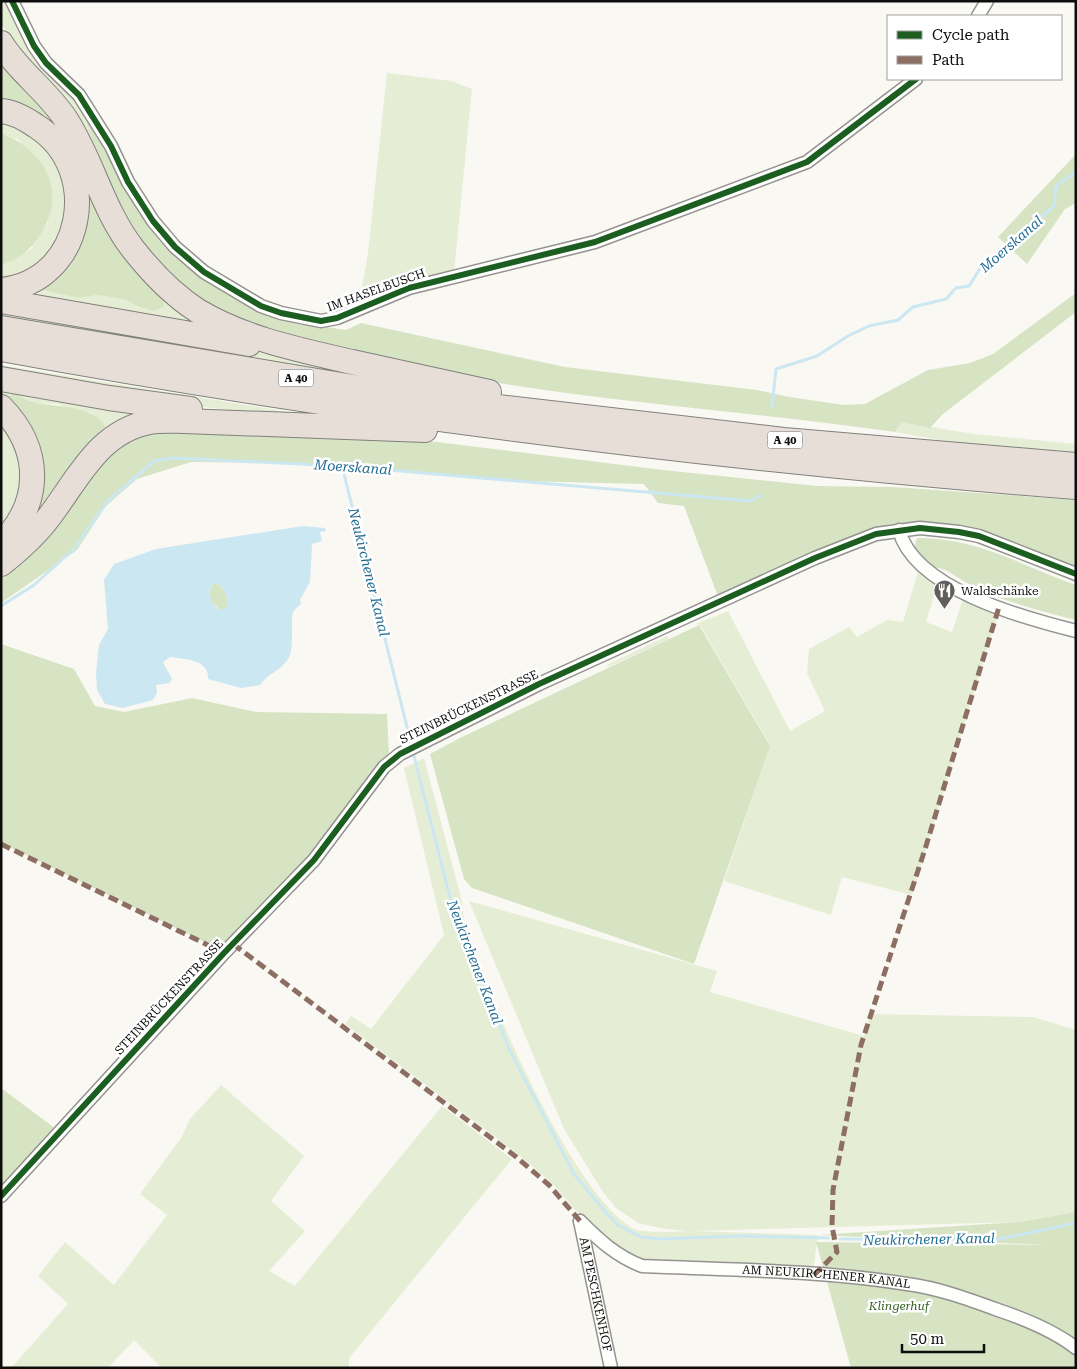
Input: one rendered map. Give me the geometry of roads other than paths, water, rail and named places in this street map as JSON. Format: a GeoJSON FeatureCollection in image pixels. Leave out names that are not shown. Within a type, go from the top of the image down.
{"type":"FeatureCollection","features":[{"type":"Feature","properties":{"kind":"highway"},"geometry":{"type":"LineString","coordinates":[[1,43],[64,117],[77,140],[110,214],[132,247],[152,272],[176,294],[198,310],[225,325],[280,345],[547,404],[592,418]]}},
{"type":"Feature","properties":{"kind":"highway"},"geometry":{"type":"LineString","coordinates":[[1,111],[25,118],[43,130],[58,145],[69,160],[76,183],[78,212],[72,236],[60,257],[35,279],[11,289],[1,290]]}},
{"type":"Feature","properties":{"kind":"highway"},"geometry":{"type":"LineString","coordinates":[[1,301],[325,356]]}},
{"type":"Feature","properties":{"kind":"highway","name":"A 40"},"geometry":{"type":"LineString","coordinates":[[1,328],[413,396],[784,440],[1076,465]]}},
{"type":"Feature","properties":{"kind":"highway","name":"A 40"},"geometry":{"type":"LineString","coordinates":[[1,349],[235,389],[525,432],[896,471],[1076,487]]}},
{"type":"Feature","properties":{"kind":"highway"},"geometry":{"type":"LineString","coordinates":[[1,379],[109,398],[222,414],[363,428]]}},
{"type":"Feature","properties":{"kind":"highway"},"geometry":{"type":"LineString","coordinates":[[1,407],[16,422],[27,444],[33,468],[31,492],[24,515],[1,544]]}},
{"type":"Feature","properties":{"kind":"highway"},"geometry":{"type":"LineString","coordinates":[[1,564],[28,542],[52,514],[91,456],[113,438],[130,429],[150,422],[184,421],[525,432]]}},
{"type":"Feature","properties":{"kind":"street","name":"IM HASELBUSCH"},"geometry":{"type":"LineString","coordinates":[[12,1],[34,46],[46,63],[64,78],[84,103],[111,146],[128,182],[153,221],[175,247],[204,272],[235,292],[261,306],[304,319],[321,320],[337,318],[409,288],[595,242],[807,162],[915,80]]}},
{"type":"Feature","properties":{"kind":"street"},"geometry":{"type":"LineString","coordinates":[[979,15],[987,1]]}},
{"type":"Feature","properties":{"kind":"street","name":"STEINBRÜCKENSTRASSE"},"geometry":{"type":"LineString","coordinates":[[1,1196],[229,949],[314,860],[384,767],[400,754],[539,684],[815,558],[876,534],[900,530],[940,529],[979,536],[1076,574]]}},
{"type":"Feature","properties":{"kind":"street"},"geometry":{"type":"LineString","coordinates":[[900,530],[907,549],[920,565],[939,579],[965,593],[1027,618],[1076,631]]}},
{"type":"Feature","properties":{"kind":"street","name":"AM NEUKIRCHENER KANAL"},"geometry":{"type":"LineString","coordinates":[[580,1220],[604,1245],[624,1259],[642,1266],[814,1275],[907,1284],[942,1291],[1008,1313],[1045,1328],[1076,1348]]}},
{"type":"Feature","properties":{"kind":"street","name":"AM PESCHKENHOF"},"geometry":{"type":"LineString","coordinates":[[580,1220],[611,1368]]}},
{"type":"Feature","properties":{"kind":"water"},"geometry":{"type":"Polygon","coordinates":[[[303,526],[325,528],[326,531],[320,532],[322,541],[312,544],[310,582],[300,600],[301,604],[293,612],[292,642],[290,654],[285,663],[260,685],[241,688],[208,679],[205,667],[195,661],[170,657],[163,662],[172,679],[169,683],[156,685],[157,693],[153,700],[122,708],[105,704],[97,690],[96,672],[99,645],[108,629],[104,580],[114,564],[156,549],[303,526]],[[213,583],[209,592],[212,602],[219,610],[226,608],[227,596],[217,584],[213,583]]]}},
{"type":"Feature","properties":{"kind":"waterway","name":"Moerskanal"},"geometry":{"type":"LineString","coordinates":[[772,407],[776,369],[817,356],[848,336],[869,326],[898,320],[913,307],[946,299],[956,288],[969,286],[981,267],[1054,206],[1056,186],[1076,172]]}},
{"type":"Feature","properties":{"kind":"waterway","name":"Moerskanal"},"geometry":{"type":"LineString","coordinates":[[1,606],[34,585],[74,549],[107,502],[154,461],[173,458],[342,466],[751,501],[761,495]]}},
{"type":"Feature","properties":{"kind":"waterway","name":"Neukirchener Kanal"},"geometry":{"type":"LineString","coordinates":[[342,466],[411,743]]}},
{"type":"Feature","properties":{"kind":"waterway","name":"Neukirchener Kanal"},"geometry":{"type":"LineString","coordinates":[[413,752],[451,901],[510,1051],[574,1174],[607,1214],[618,1225],[641,1237],[659,1239],[738,1236],[828,1238]]}},
{"type":"Feature","properties":{"kind":"waterway","name":"Neukirchener Kanal"},"geometry":{"type":"LineString","coordinates":[[840,1239],[994,1240],[1076,1223]]}},
{"type":"Feature","properties":{"kind":"place","name":"Waldschänke"},"geometry":{"type":"Point","coordinates":[945,610]}},
{"type":"Feature","properties":{"kind":"park label","name":"Klingerhuf"},"geometry":{"type":"Point","coordinates":[899,1306]}}]}
